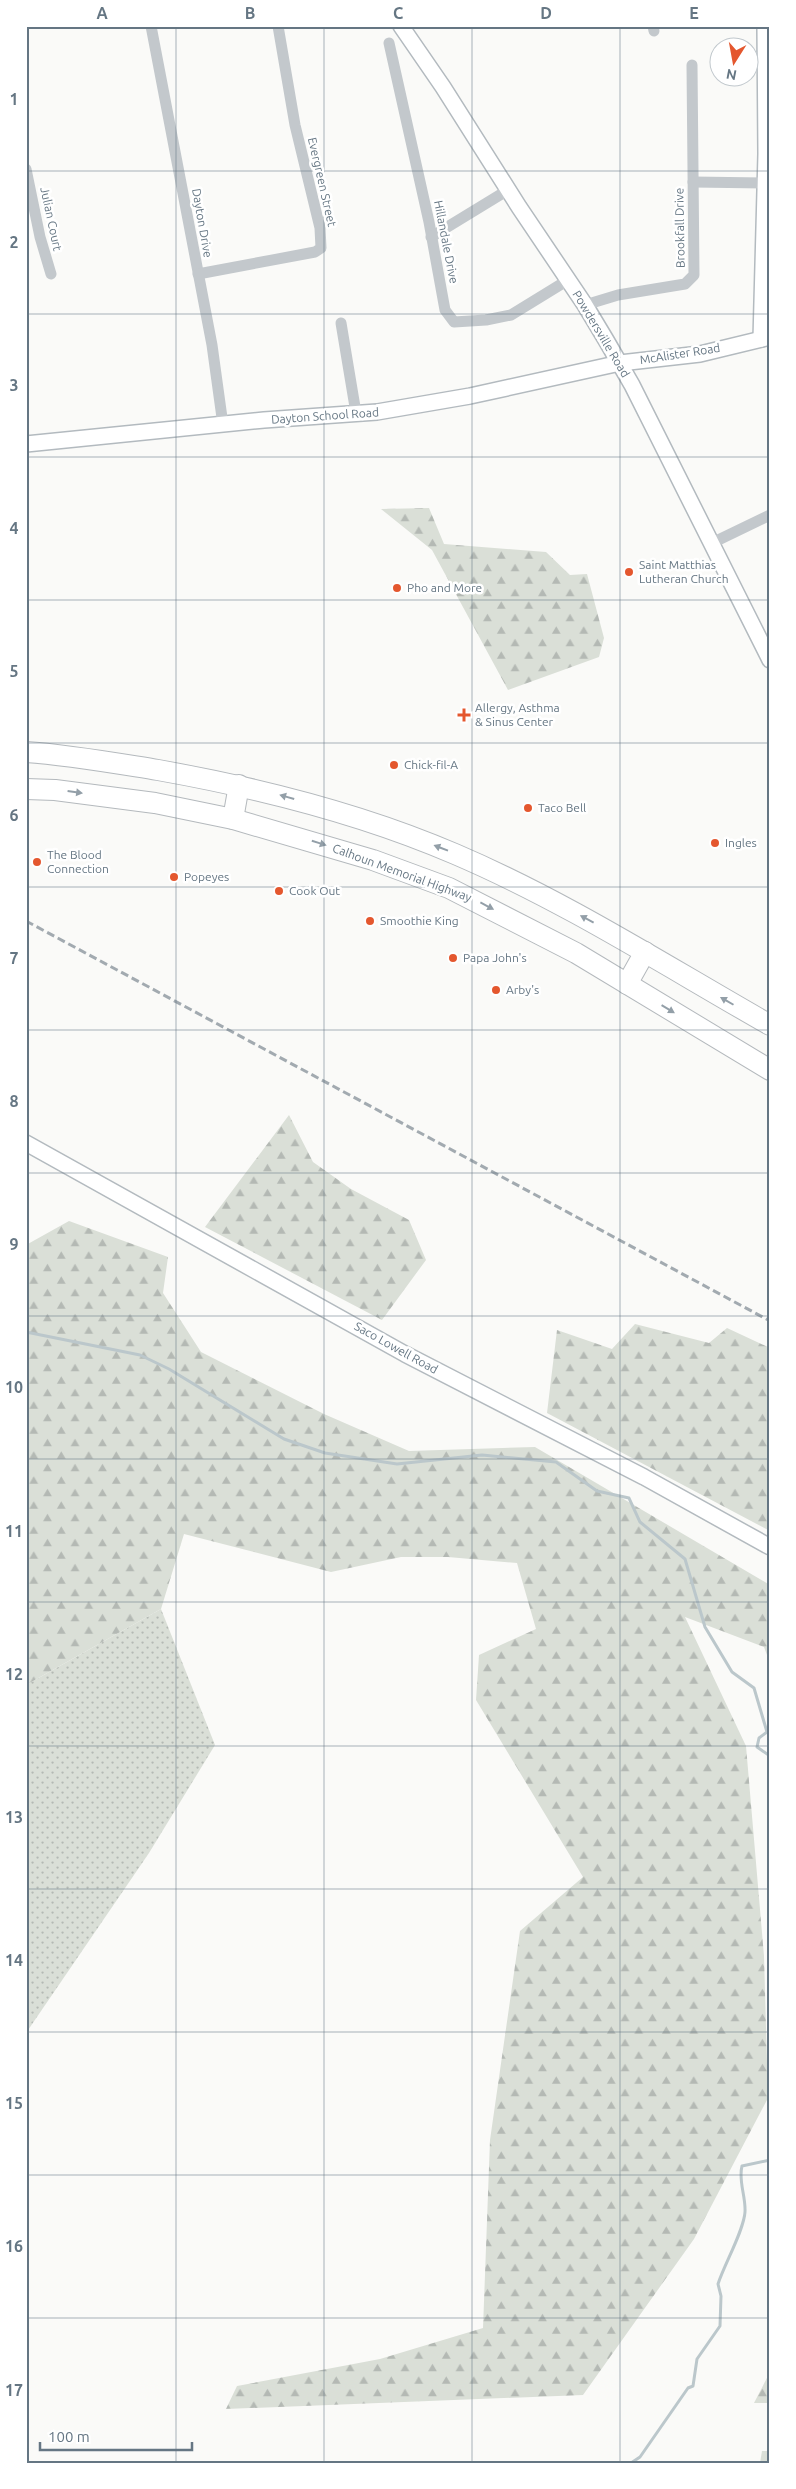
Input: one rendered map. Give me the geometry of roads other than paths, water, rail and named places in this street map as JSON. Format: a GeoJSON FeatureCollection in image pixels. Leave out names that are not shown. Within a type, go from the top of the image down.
{"type":"FeatureCollection","features":[{"type":"Feature","properties":{"kind":"highway"},"geometry":{"type":"LineString","coordinates":[[26,752],[117,764],[239,785],[360,819],[454,854],[576,914],[646,952],[770,1025]]}},
{"type":"Feature","properties":{"kind":"highway"},"geometry":{"type":"LineString","coordinates":[[233,818],[239,785]]}},
{"type":"Feature","properties":{"kind":"highway","name":"Calhoun Memorial Highway"},"geometry":{"type":"LineString","coordinates":[[26,789],[55,790],[155,803],[233,818],[373,860],[449,888],[576,953],[770,1070]]}},
{"type":"Feature","properties":{"kind":"highway"},"geometry":{"type":"LineString","coordinates":[[627,984],[646,952]]}},
{"type":"Feature","properties":{"kind":"street","name":"Dayton Drive"},"geometry":{"type":"LineString","coordinates":[[151,26],[219,384],[223,425]]}},
{"type":"Feature","properties":{"kind":"street","name":"Evergreen Street"},"geometry":{"type":"LineString","coordinates":[[198,274],[314,252],[321,248],[320,228],[295,126],[278,26]]}},
{"type":"Feature","properties":{"kind":"street","name":"Powdersville Road"},"geometry":{"type":"LineString","coordinates":[[401,26],[586,305],[620,364],[770,660]]}},
{"type":"Feature","properties":{"kind":"street"},"geometry":{"type":"LineString","coordinates":[[765,26],[766,338]]}},
{"type":"Feature","properties":{"kind":"street","name":"Hillandale Drive"},"geometry":{"type":"LineString","coordinates":[[390,43],[445,310],[454,322],[486,320],[511,314],[568,280]]}},
{"type":"Feature","properties":{"kind":"street","name":"Brookfall Drive"},"geometry":{"type":"LineString","coordinates":[[586,305],[618,295],[686,284],[694,275],[692,65]]}},
{"type":"Feature","properties":{"kind":"street","name":"Julian Court"},"geometry":{"type":"LineString","coordinates":[[26,170],[50,274]]}},
{"type":"Feature","properties":{"kind":"street"},"geometry":{"type":"LineString","coordinates":[[693,182],[765,183]]}},
{"type":"Feature","properties":{"kind":"street"},"geometry":{"type":"LineString","coordinates":[[431,237],[508,190]]}},
{"type":"Feature","properties":{"kind":"street"},"geometry":{"type":"LineString","coordinates":[[340,324],[356,414]]}},
{"type":"Feature","properties":{"kind":"street","name":"McAlister Road"},"geometry":{"type":"LineString","coordinates":[[620,364],[700,354],[766,338]]}},
{"type":"Feature","properties":{"kind":"street","name":"Dayton School Road"},"geometry":{"type":"LineString","coordinates":[[26,444],[356,414],[435,403],[620,364]]}},
{"type":"Feature","properties":{"kind":"street"},"geometry":{"type":"LineString","coordinates":[[712,543],[770,515]]}},
{"type":"Feature","properties":{"kind":"street","name":"Saco Lowell Road"},"geometry":{"type":"LineString","coordinates":[[26,1143],[405,1354],[644,1477],[770,1547]]}},
{"type":"Feature","properties":{"kind":"waterway"},"geometry":{"type":"LineString","coordinates":[[26,1332],[140,1355],[169,1369],[284,1439],[325,1453],[397,1464],[482,1455],[556,1462],[597,1491],[629,1498],[640,1522],[685,1559],[705,1627],[732,1672],[754,1688],[767,1732],[759,1738],[757,1747],[770,1756]]}},
{"type":"Feature","properties":{"kind":"waterway"},"geometry":{"type":"LineString","coordinates":[[631,2463],[640,2457],[688,2388],[693,2386],[697,2359],[720,2326],[721,2296],[718,2284],[744,2219],[742,2166],[770,2160]]}},
{"type":"Feature","properties":{"kind":"railway"},"geometry":{"type":"LineString","coordinates":[[26,921],[770,1321]]}},
{"type":"Feature","properties":{"kind":"place","name":"Saint Matthias Lutheran Church"},"geometry":{"type":"Point","coordinates":[629,572]}},
{"type":"Feature","properties":{"kind":"place","name":"Pho and More"},"geometry":{"type":"Point","coordinates":[397,588]}},
{"type":"Feature","properties":{"kind":"place","name":"Allergy, Asthma & Sinus Center"},"geometry":{"type":"Point","coordinates":[464,715]}},
{"type":"Feature","properties":{"kind":"place","name":"Chick-fil-A"},"geometry":{"type":"Point","coordinates":[394,765]}},
{"type":"Feature","properties":{"kind":"place","name":"Taco Bell"},"geometry":{"type":"Point","coordinates":[528,808]}},
{"type":"Feature","properties":{"kind":"place","name":"Ingles"},"geometry":{"type":"Point","coordinates":[715,843]}},
{"type":"Feature","properties":{"kind":"place","name":"The Blood Connection"},"geometry":{"type":"Point","coordinates":[37,862]}},
{"type":"Feature","properties":{"kind":"place","name":"Popeyes"},"geometry":{"type":"Point","coordinates":[174,877]}},
{"type":"Feature","properties":{"kind":"place","name":"Cook Out"},"geometry":{"type":"Point","coordinates":[279,891]}},
{"type":"Feature","properties":{"kind":"place","name":"Smoothie King"},"geometry":{"type":"Point","coordinates":[370,921]}},
{"type":"Feature","properties":{"kind":"place","name":"Papa John's"},"geometry":{"type":"Point","coordinates":[453,958]}},
{"type":"Feature","properties":{"kind":"place","name":"Arby's"},"geometry":{"type":"Point","coordinates":[496,990]}}]}
